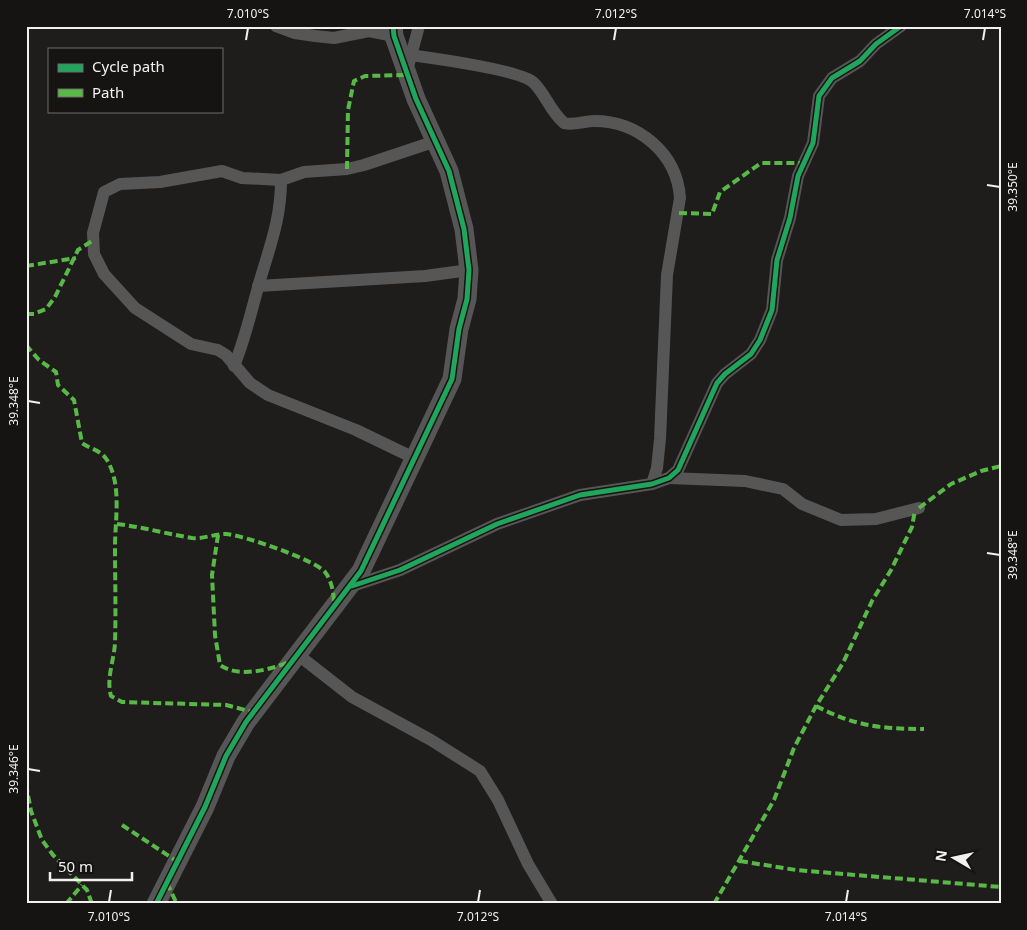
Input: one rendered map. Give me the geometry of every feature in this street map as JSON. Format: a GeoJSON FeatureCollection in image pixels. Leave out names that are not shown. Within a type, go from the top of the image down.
{"type":"FeatureCollection","features":[{"type":"Feature","properties":{"kind":"street"},"geometry":{"type":"LineString","coordinates":[[156,904],[193,832],[236,738],[262,698],[352,586],[371,554],[452,379],[460,330],[468,299],[469,270],[464,229],[449,171],[416,98],[394,31],[369,31],[334,38],[296,33],[276,26]]}},
{"type":"Feature","properties":{"kind":"street"},"geometry":{"type":"LineString","coordinates":[[408,75],[410,55],[419,26]]}},
{"type":"Feature","properties":{"kind":"street"},"geometry":{"type":"LineString","coordinates":[[669,478],[681,463],[717,383],[725,374],[751,354],[766,326],[775,299],[777,260],[790,218],[798,176],[813,143],[819,96],[832,78],[860,61],[876,44],[901,26]]}},
{"type":"Feature","properties":{"kind":"street"},"geometry":{"type":"LineString","coordinates":[[410,55],[434,57],[520,75],[535,84],[548,107],[564,124],[605,122],[645,134],[655,143],[674,170],[679,185],[680,198],[667,275],[660,439],[657,468],[652,484]]}},
{"type":"Feature","properties":{"kind":"street"},"geometry":{"type":"LineString","coordinates":[[414,458],[356,430],[268,395],[250,383],[226,354],[218,350],[191,344],[135,308],[110,282],[99,267],[92,240],[104,192],[110,187],[120,184],[160,182],[222,171],[242,178],[281,180],[304,172],[347,169],[364,165],[436,141]]}},
{"type":"Feature","properties":{"kind":"street"},"geometry":{"type":"LineString","coordinates":[[234,366],[244,342],[258,286],[278,222],[281,180]]}},
{"type":"Feature","properties":{"kind":"street"},"geometry":{"type":"LineString","coordinates":[[258,286],[425,276],[469,270]]}},
{"type":"Feature","properties":{"kind":"street"},"geometry":{"type":"LineString","coordinates":[[352,586],[400,570],[497,524],[580,495],[652,484],[669,478],[745,481],[783,490],[802,504],[841,520],[876,518],[919,508]]}},
{"type":"Feature","properties":{"kind":"street"},"geometry":{"type":"LineString","coordinates":[[297,654],[352,697],[431,740],[480,771],[498,800],[528,864],[552,904]]}},
{"type":"Feature","properties":{"kind":"marked path"},"geometry":{"type":"LineString","coordinates":[[347,169],[348,110],[354,81],[365,76],[408,75]]}},
{"type":"Feature","properties":{"kind":"marked path"},"geometry":{"type":"LineString","coordinates":[[679,213],[712,214],[720,192],[761,163],[804,163]]}},
{"type":"Feature","properties":{"kind":"marked path"},"geometry":{"type":"LineString","coordinates":[[26,314],[34,314],[46,309],[55,297],[78,250],[92,241]]}},
{"type":"Feature","properties":{"kind":"marked path"},"geometry":{"type":"LineString","coordinates":[[26,266],[76,258]]}},
{"type":"Feature","properties":{"kind":"marked path"},"geometry":{"type":"LineString","coordinates":[[26,345],[39,360],[56,372],[58,385],[74,400],[82,443],[105,457],[115,480],[117,502],[115,631],[109,683],[111,696],[122,702],[226,705],[253,712]]}},
{"type":"Feature","properties":{"kind":"marked path"},"geometry":{"type":"LineString","coordinates":[[919,508],[951,484],[981,471],[1001,466]]}},
{"type":"Feature","properties":{"kind":"marked path"},"geometry":{"type":"LineString","coordinates":[[714,904],[774,800],[794,748],[816,706],[843,663],[872,601],[891,570],[912,527],[915,510]]}},
{"type":"Feature","properties":{"kind":"marked path"},"geometry":{"type":"LineString","coordinates":[[117,524],[192,538],[226,534],[235,535],[278,549],[308,561],[325,572],[332,588],[334,605]]}},
{"type":"Feature","properties":{"kind":"marked path"},"geometry":{"type":"LineString","coordinates":[[218,535],[212,575],[215,635],[220,665],[227,669],[245,672],[273,668],[289,662]]}},
{"type":"Feature","properties":{"kind":"marked path"},"geometry":{"type":"LineString","coordinates":[[816,706],[843,718],[868,725],[924,729]]}},
{"type":"Feature","properties":{"kind":"marked path"},"geometry":{"type":"LineString","coordinates":[[26,784],[31,811],[42,840],[53,855],[87,890],[92,904]]}},
{"type":"Feature","properties":{"kind":"marked path"},"geometry":{"type":"LineString","coordinates":[[122,825],[178,862]]}},
{"type":"Feature","properties":{"kind":"marked path"},"geometry":{"type":"LineString","coordinates":[[740,861],[796,870],[1001,887]]}},
{"type":"Feature","properties":{"kind":"marked path"},"geometry":{"type":"LineString","coordinates":[[167,883],[177,904]]}},
{"type":"Feature","properties":{"kind":"marked path"},"geometry":{"type":"LineString","coordinates":[[66,904],[82,885]]}},
{"type":"Feature","properties":{"kind":"cycle path"},"geometry":{"type":"LineString","coordinates":[[156,904],[205,807],[226,756],[246,722],[361,571],[452,379],[459,329],[467,299],[469,270],[464,229],[449,171],[416,99],[394,36],[393,26]]}},
{"type":"Feature","properties":{"kind":"cycle path"},"geometry":{"type":"LineString","coordinates":[[352,586],[400,570],[497,524],[580,495],[652,484],[669,478],[678,470],[717,383],[725,374],[751,354],[760,340],[772,310],[777,260],[790,218],[798,176],[813,143],[819,96],[832,78],[860,61],[876,44],[901,26]]}}]}
